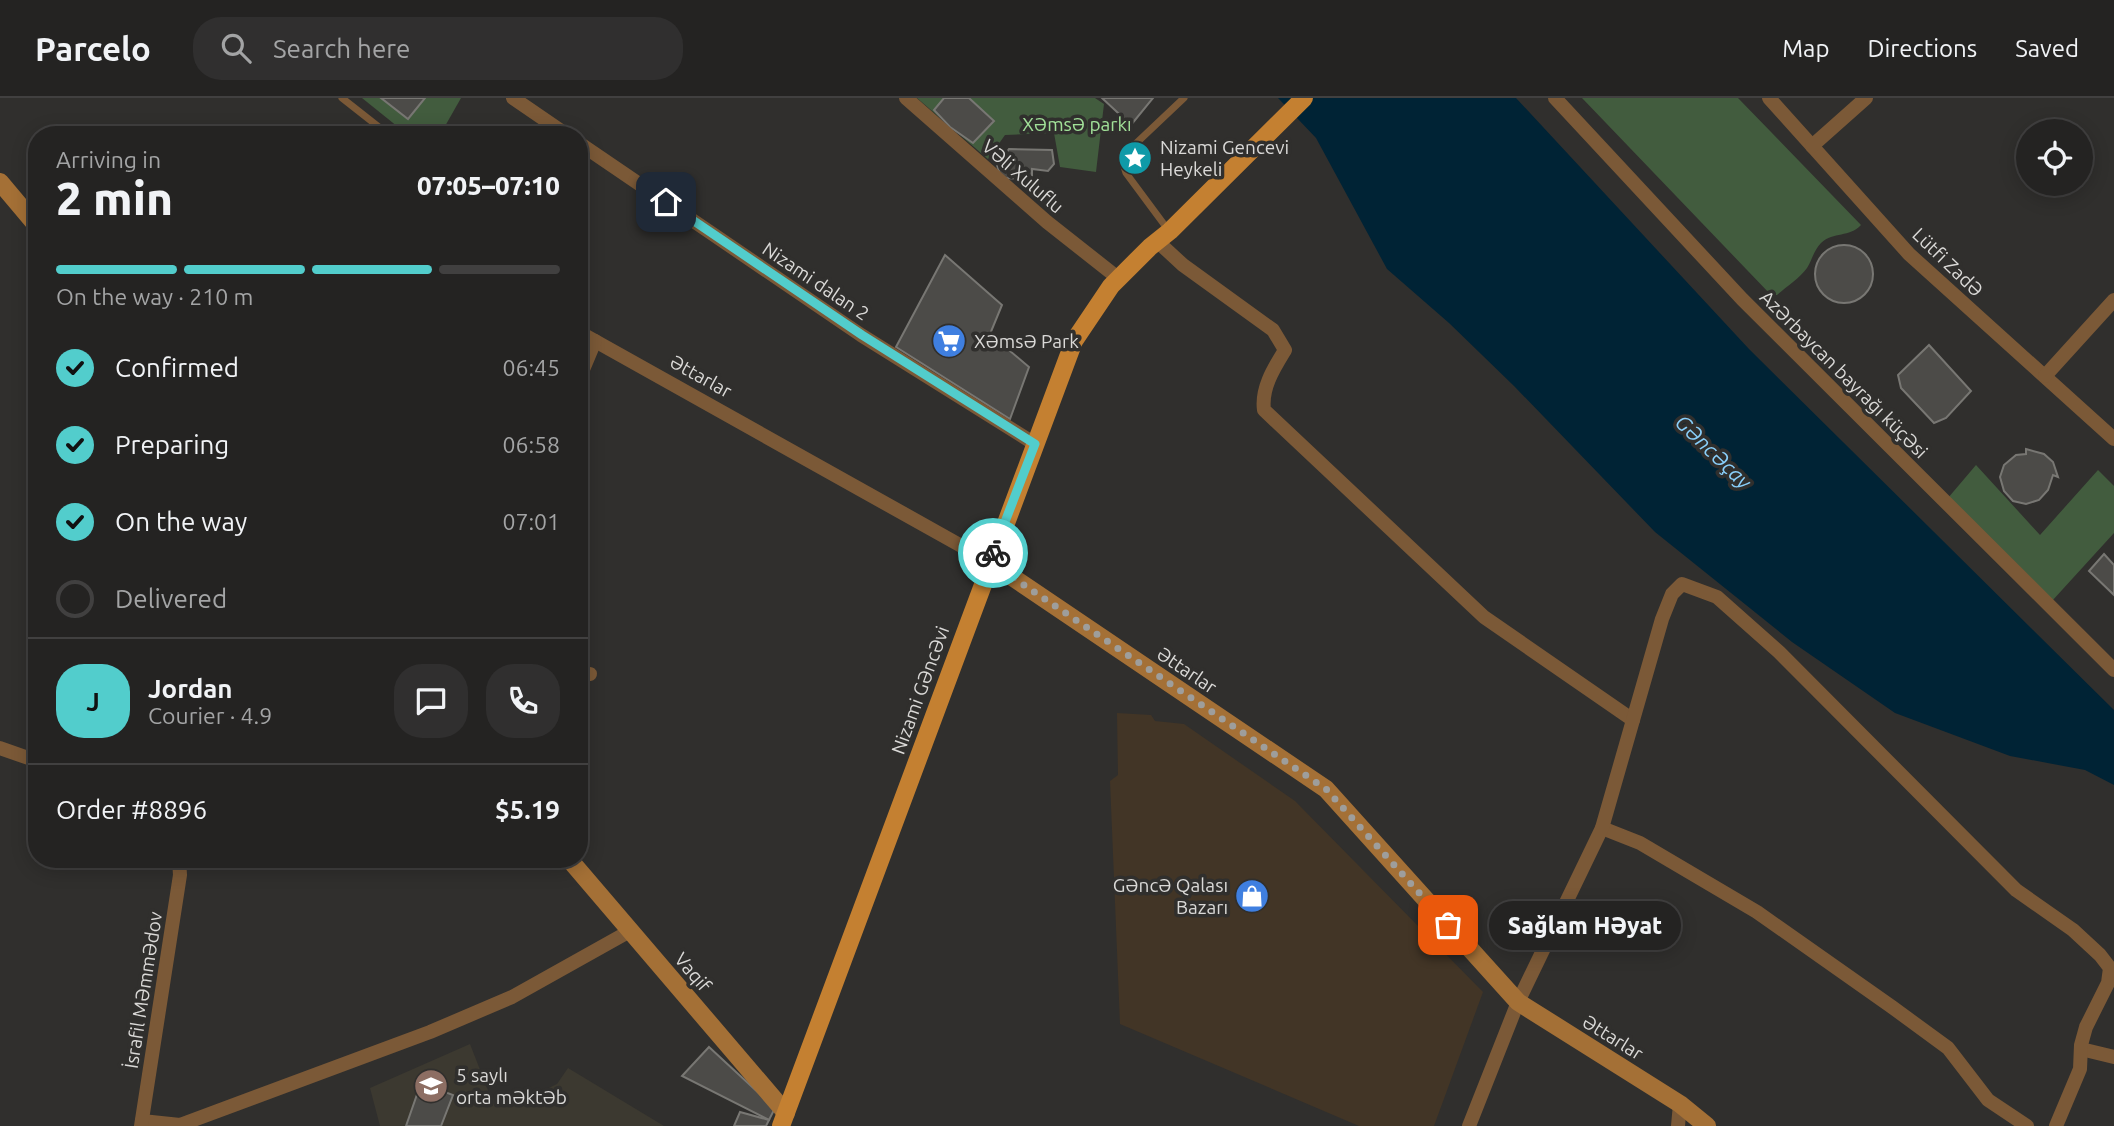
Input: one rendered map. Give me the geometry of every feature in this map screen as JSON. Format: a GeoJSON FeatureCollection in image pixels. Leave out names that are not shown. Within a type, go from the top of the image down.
{"type":"FeatureCollection","features":[{"type":"Feature","properties":{"kind":"main road"},"geometry":{"type":"LineString","coordinates":[[1164,237],[1304,98]]}},
{"type":"Feature","properties":{"kind":"main road","name":"Nizami Gəncəvi"},"geometry":{"type":"LineString","coordinates":[[784,1119],[1074,341],[1111,286],[1150,247],[1164,237]]}},
{"type":"Feature","properties":{"kind":"street"},"geometry":{"type":"LineString","coordinates":[[513,98],[554,126]]}},
{"type":"Feature","properties":{"kind":"street","name":"Vəli Xuluflu"},"geometry":{"type":"LineString","coordinates":[[906,98],[1047,222],[1118,278]]}},
{"type":"Feature","properties":{"kind":"street","name":"Azərbaycan bayrağı küçəsi"},"geometry":{"type":"LineString","coordinates":[[1555,98],[1742,299],[2114,670]]}},
{"type":"Feature","properties":{"kind":"street","name":"Lütfi Zadə"},"geometry":{"type":"LineString","coordinates":[[1769,98],[1909,254],[2114,439]]}},
{"type":"Feature","properties":{"kind":"street"},"geometry":{"type":"LineString","coordinates":[[1812,146],[1866,98]]}},
{"type":"Feature","properties":{"kind":"street","name":"Nizami dalan 2"},"geometry":{"type":"LineString","coordinates":[[588,149],[862,335],[1035,444]]}},
{"type":"Feature","properties":{"kind":"street"},"geometry":{"type":"LineString","coordinates":[[0,182],[28,215]]}},
{"type":"Feature","properties":{"kind":"street"},"geometry":{"type":"LineString","coordinates":[[1164,237],[1183,265],[1273,330],[1285,350],[1271,373],[1263,400],[1264,411],[1484,617],[1633,720]]}},
{"type":"Feature","properties":{"kind":"street"},"geometry":{"type":"LineString","coordinates":[[2045,376],[2114,300]]}},
{"type":"Feature","properties":{"kind":"street","name":"Əttarlar"},"geometry":{"type":"LineString","coordinates":[[588,337],[990,562],[1326,789],[1518,1002],[1680,1104],[1707,1126]]}},
{"type":"Feature","properties":{"kind":"street"},"geometry":{"type":"LineString","coordinates":[[588,358],[595,341]]}},
{"type":"Feature","properties":{"kind":"street"},"geometry":{"type":"LineString","coordinates":[[1469,1126],[1518,1002],[1602,828],[1662,619],[1672,594],[1682,584],[1717,597],[1779,652],[2016,890],[2073,930],[2100,955],[2109,968],[2108,983],[2086,1027],[2080,1069],[2056,1126]]}},
{"type":"Feature","properties":{"kind":"street"},"geometry":{"type":"LineString","coordinates":[[0,748],[28,758]]}},
{"type":"Feature","properties":{"kind":"street"},"geometry":{"type":"LineString","coordinates":[[1602,828],[1640,843],[1757,912],[1948,1048],[1988,1100],[2027,1126]]}},
{"type":"Feature","properties":{"kind":"street","name":"İsrafil Məmmədov"},"geometry":{"type":"LineString","coordinates":[[141,1123],[180,868]]}},
{"type":"Feature","properties":{"kind":"street","name":"Vaqif"},"geometry":{"type":"LineString","coordinates":[[577,868],[784,1119]]}},
{"type":"Feature","properties":{"kind":"street"},"geometry":{"type":"LineString","coordinates":[[141,1123],[180,1125],[430,1032],[512,998],[630,931]]}},
{"type":"Feature","properties":{"kind":"street"},"geometry":{"type":"LineString","coordinates":[[2081,1049],[2114,1057]]}},
{"type":"Feature","properties":{"kind":"street"},"geometry":{"type":"LineString","coordinates":[[1678,1126],[1680,1104]]}},
{"type":"Feature","properties":{"kind":"lane"},"geometry":{"type":"LineString","coordinates":[[342,98],[377,126]]}},
{"type":"Feature","properties":{"kind":"lane"},"geometry":{"type":"LineString","coordinates":[[1164,237],[1126,173],[1122,160],[1129,150],[1184,98]]}},
{"type":"Feature","properties":{"kind":"shaded area","name":"Gəncə Qalası Bazarı"},"geometry":{"type":"Polygon","coordinates":[[[1117,713],[1151,715],[1155,721],[1184,724],[1295,801],[1483,992],[1434,1126],[1359,1126],[1120,1024],[1110,781],[1118,775],[1117,713]]]}},
{"type":"Feature","properties":{"kind":"shaded area","name":"5 saylı orta məktəb"},"geometry":{"type":"Polygon","coordinates":[[[470,1044],[491,1098],[520,1102],[557,1084],[568,1068],[664,1126],[380,1126],[370,1088],[470,1044]]]}},
{"type":"Feature","properties":{"kind":"green space"},"geometry":{"type":"Polygon","coordinates":[[[362,98],[461,98],[445,126],[397,126],[362,98]]]}},
{"type":"Feature","properties":{"kind":"green space","name":"Xəmsə parkı"},"geometry":{"type":"Polygon","coordinates":[[[917,98],[1095,98],[1104,104],[1096,172],[1060,167],[1054,133],[1005,135],[988,159],[917,98]]]}},
{"type":"Feature","properties":{"kind":"green space"},"geometry":{"type":"Polygon","coordinates":[[[1582,98],[1738,98],[1861,225],[1852,232],[1826,239],[1801,275],[1777,295],[1771,295],[1582,98]]]}},
{"type":"Feature","properties":{"kind":"green space"},"geometry":{"type":"Polygon","coordinates":[[[1976,465],[2040,535],[2098,470],[2114,486],[2114,533],[2052,601],[1948,498],[1976,465]]]}},
{"type":"Feature","properties":{"kind":"water","name":"Gəncəçay"},"geometry":{"type":"Polygon","coordinates":[[[1278,98],[1516,98],[1749,349],[2114,710],[2114,785],[2085,770],[2010,756],[1895,713],[1792,642],[1655,532],[1514,386],[1449,323],[1387,269],[1316,138],[1278,98]]]}},
{"type":"Feature","properties":{"kind":"building"},"geometry":{"type":"Polygon","coordinates":[[[381,98],[425,98],[408,119],[381,98]]]}},
{"type":"Feature","properties":{"kind":"building"},"geometry":{"type":"Polygon","coordinates":[[[944,98],[969,98],[994,121],[973,143],[950,127],[934,110],[944,98]]]}},
{"type":"Feature","properties":{"kind":"building"},"geometry":{"type":"Polygon","coordinates":[[[1102,98],[1153,98],[1131,125],[1102,98]]]}},
{"type":"Feature","properties":{"kind":"building"},"geometry":{"type":"Polygon","coordinates":[[[1009,149],[1052,150],[1054,164],[1048,171],[1032,169],[1032,179],[1001,178],[997,165],[1009,149]]]}},
{"type":"Feature","properties":{"kind":"building"},"geometry":{"type":"Polygon","coordinates":[[[1844,245],[1860,250],[1868,258],[1873,274],[1868,290],[1860,298],[1844,303],[1828,298],[1820,290],[1815,274],[1820,258],[1828,250],[1844,245]]]}},
{"type":"Feature","properties":{"kind":"building","name":"Xəmsə Park"},"geometry":{"type":"Polygon","coordinates":[[[945,255],[1002,305],[990,334],[1029,367],[1010,419],[896,347],[945,255]]]}},
{"type":"Feature","properties":{"kind":"building"},"geometry":{"type":"Polygon","coordinates":[[[1929,345],[1971,391],[1946,418],[1934,423],[1901,388],[1898,375],[1929,345]]]}},
{"type":"Feature","properties":{"kind":"building"},"geometry":{"type":"Polygon","coordinates":[[[2026,449],[2044,454],[2053,462],[2058,477],[2053,475],[2048,490],[2039,500],[2026,504],[2013,501],[2004,491],[2000,477],[2004,465],[2016,455],[2026,454],[2026,449]]]}},
{"type":"Feature","properties":{"kind":"building"},"geometry":{"type":"Polygon","coordinates":[[[2104,554],[2114,565],[2114,595],[2089,571],[2104,554]]]}},
{"type":"Feature","properties":{"kind":"building"},"geometry":{"type":"Polygon","coordinates":[[[709,1047],[775,1108],[769,1120],[682,1076],[709,1047]]]}},
{"type":"Feature","properties":{"kind":"building"},"geometry":{"type":"Polygon","coordinates":[[[421,1083],[453,1095],[441,1126],[406,1126],[421,1083]]]}},
{"type":"Feature","properties":{"kind":"building"},"geometry":{"type":"Polygon","coordinates":[[[740,1112],[769,1120],[766,1126],[734,1126],[740,1112]]]}},
{"type":"Feature","properties":{"kind":"way so far"},"geometry":{"type":"LineString","coordinates":[[993,553],[990,562],[1326,789],[1448,925]]}},
{"type":"Feature","properties":{"kind":"place","name":"Nizami Gencevi Heykeli"},"geometry":{"type":"Point","coordinates":[1135,158]}},
{"type":"Feature","properties":{"kind":"place","name":"Xəmsə Park"},"geometry":{"type":"Point","coordinates":[949,341]}},
{"type":"Feature","properties":{"kind":"place","name":"Gəncə Qalası Bazarı"},"geometry":{"type":"Point","coordinates":[1252,896]}},
{"type":"Feature","properties":{"kind":"place","name":"Sağlam Həyat"},"geometry":{"type":"Point","coordinates":[1448,925]}},
{"type":"Feature","properties":{"kind":"place","name":"5 saylı orta məktəb"},"geometry":{"type":"Point","coordinates":[431,1086]}},
{"type":"Feature","properties":{"kind":"route"},"geometry":{"type":"LineString","coordinates":[[666,202],[862,335],[1035,444],[993,553]]}}]}
